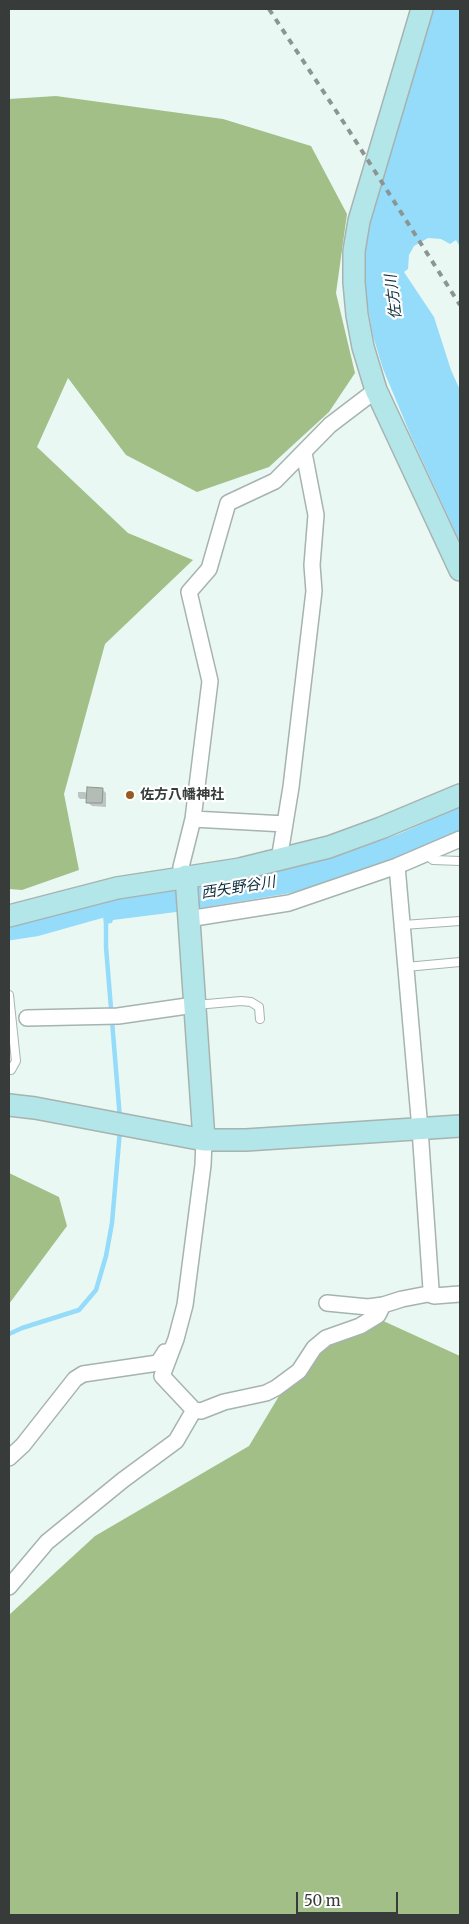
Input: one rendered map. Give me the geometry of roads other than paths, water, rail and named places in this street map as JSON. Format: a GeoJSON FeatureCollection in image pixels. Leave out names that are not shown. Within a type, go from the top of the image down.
{"type":"FeatureCollection","features":[{"type":"Feature","properties":{"kind":"street"},"geometry":{"type":"LineString","coordinates":[[422,9],[355,238],[354,282],[357,315],[363,347],[376,390],[460,570]]}},
{"type":"Feature","properties":{"kind":"street"},"geometry":{"type":"LineString","coordinates":[[376,390],[330,425],[275,481],[228,503],[209,569],[189,592],[210,681],[193,819],[181,867],[186,876],[204,1140],[203,1166],[185,1305],[162,1376],[194,1410],[201,1411],[224,1402],[266,1393],[299,1371],[314,1348],[326,1338],[360,1326],[378,1315],[383,1305]]}},
{"type":"Feature","properties":{"kind":"street"},"geometry":{"type":"LineString","coordinates":[[279,860],[291,787],[314,591],[312,565],[316,515],[304,453]]}},
{"type":"Feature","properties":{"kind":"street"},"geometry":{"type":"LineString","coordinates":[[9,916],[117,888],[240,869],[329,847],[381,828],[460,795]]}},
{"type":"Feature","properties":{"kind":"street"},"geometry":{"type":"LineString","coordinates":[[193,819],[285,824]]}},
{"type":"Feature","properties":{"kind":"street"},"geometry":{"type":"LineString","coordinates":[[188,919],[289,903],[398,866],[460,839]]}},
{"type":"Feature","properties":{"kind":"street"},"geometry":{"type":"LineString","coordinates":[[398,866],[430,1271],[431,1289],[428,1294]]}},
{"type":"Feature","properties":{"kind":"street"},"geometry":{"type":"LineString","coordinates":[[19,1018],[112,1016],[194,1005]]}},
{"type":"Feature","properties":{"kind":"street"},"geometry":{"type":"LineString","coordinates":[[9,1106],[35,1108],[204,1140],[238,1140],[460,1126]]}},
{"type":"Feature","properties":{"kind":"street"},"geometry":{"type":"LineString","coordinates":[[327,1303],[368,1307],[428,1294],[434,1296],[460,1294]]}},
{"type":"Feature","properties":{"kind":"street"},"geometry":{"type":"LineString","coordinates":[[9,1458],[23,1445],[75,1379],[84,1374],[158,1363],[165,1352],[171,1352]]}},
{"type":"Feature","properties":{"kind":"street"},"geometry":{"type":"LineString","coordinates":[[9,1587],[47,1542],[123,1480],[176,1441],[194,1410]]}},
{"type":"Feature","properties":{"kind":"lane"},"geometry":{"type":"LineString","coordinates":[[425,854],[433,860],[460,862]]}},
{"type":"Feature","properties":{"kind":"lane"},"geometry":{"type":"LineString","coordinates":[[402,924],[460,921]]}},
{"type":"Feature","properties":{"kind":"lane"},"geometry":{"type":"LineString","coordinates":[[406,967],[460,962]]}},
{"type":"Feature","properties":{"kind":"lane"},"geometry":{"type":"LineString","coordinates":[[9,995],[19,1018],[16,1062],[12,1070],[9,1070]]}},
{"type":"Feature","properties":{"kind":"lane"},"geometry":{"type":"LineString","coordinates":[[194,1005],[250,1002],[260,1007],[260,1019]]}},
{"type":"Feature","properties":{"kind":"water","name":"佐方川"},"geometry":{"type":"Polygon","coordinates":[[[432,9],[460,9],[460,247],[456,240],[450,244],[441,239],[428,238],[414,246],[409,255],[408,269],[404,272],[434,317],[451,370],[460,390],[460,542],[411,436],[383,369],[373,336],[365,292],[366,225],[432,9]]]}},
{"type":"Feature","properties":{"kind":"water"},"geometry":{"type":"Polygon","coordinates":[[[460,807],[460,832],[395,860],[291,893],[176,912],[113,920],[112,923],[104,924],[103,915],[98,911],[75,917],[71,911],[103,901],[266,874],[341,855],[399,834],[460,807]]]}},
{"type":"Feature","properties":{"kind":"waterway","name":"西矢野谷川"},"geometry":{"type":"LineString","coordinates":[[9,928],[35,924],[106,904]]}},
{"type":"Feature","properties":{"kind":"waterway"},"geometry":{"type":"LineString","coordinates":[[106,918],[106,947],[120,1119]]}},
{"type":"Feature","properties":{"kind":"waterway"},"geometry":{"type":"LineString","coordinates":[[9,1334],[79,1310],[96,1290],[106,1256],[112,1223],[120,1130]]}},
{"type":"Feature","properties":{"kind":"railway"},"geometry":{"type":"LineString","coordinates":[[269,9],[460,305]]}},
{"type":"Feature","properties":{"kind":"place","name":"佐方八幡神社"},"geometry":{"type":"Point","coordinates":[130,795]}}]}
